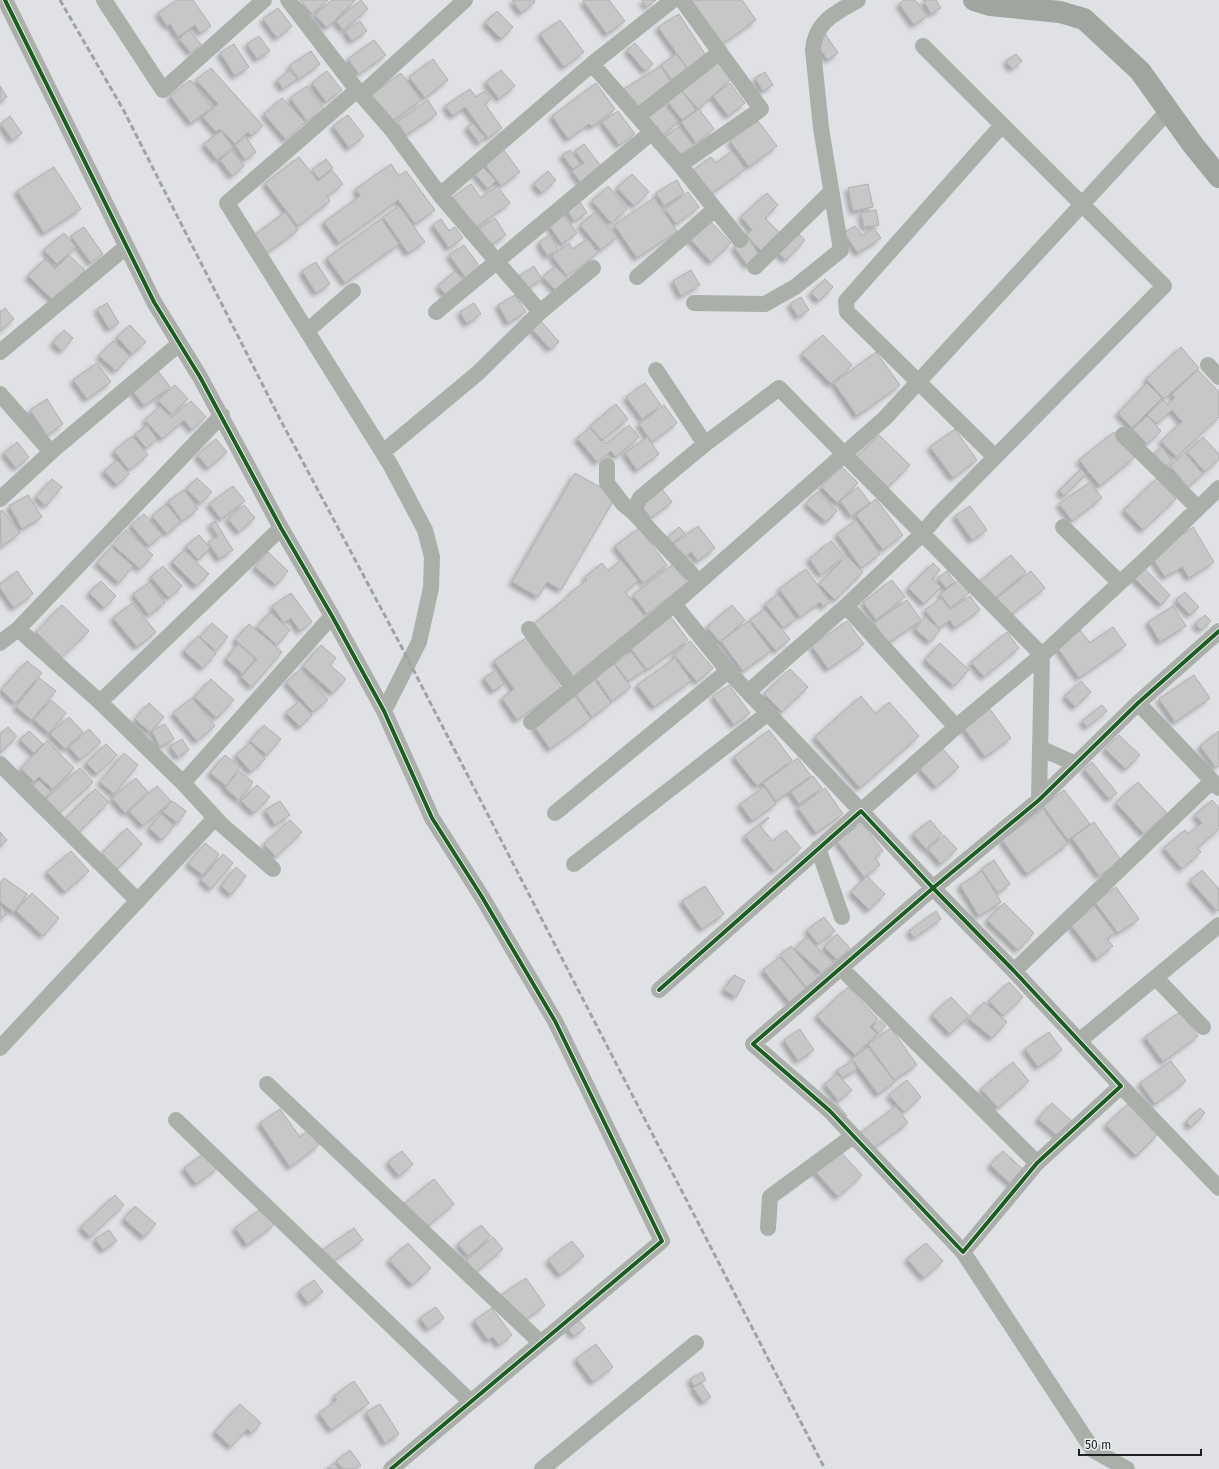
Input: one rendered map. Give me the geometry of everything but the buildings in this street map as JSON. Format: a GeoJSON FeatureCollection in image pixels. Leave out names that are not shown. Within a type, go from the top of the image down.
{"type":"FeatureCollection","features":[{"type":"Feature","properties":{"kind":"street"},"geometry":{"type":"LineString","coordinates":[[5,0],[154,302],[222,415],[280,528],[332,616],[384,711],[432,818],[482,897],[555,1021],[662,1241],[391,1469]]}},
{"type":"Feature","properties":{"kind":"street"},"geometry":{"type":"LineString","coordinates":[[104,0],[163,90],[264,0]]}},
{"type":"Feature","properties":{"kind":"street"},"geometry":{"type":"LineString","coordinates":[[288,0],[359,92],[392,130],[440,195],[540,312]]}},
{"type":"Feature","properties":{"kind":"street"},"geometry":{"type":"LineString","coordinates":[[384,711],[420,642],[431,588],[432,558],[425,530],[383,452],[227,203],[359,92],[465,0]]}},
{"type":"Feature","properties":{"kind":"street"},"geometry":{"type":"LineString","coordinates":[[440,195],[592,64],[673,0]]}},
{"type":"Feature","properties":{"kind":"street"},"geometry":{"type":"LineString","coordinates":[[680,165],[761,109],[682,0]]}},
{"type":"Feature","properties":{"kind":"street"},"geometry":{"type":"LineString","coordinates":[[694,303],[765,304],[795,286],[840,250],[821,128],[813,50],[814,38],[818,29],[831,16],[858,0]]}},
{"type":"Feature","properties":{"kind":"street"},"geometry":{"type":"LineString","coordinates":[[974,0],[990,5],[1060,12],[1084,19],[1140,71],[1193,145],[1219,177]]}},
{"type":"Feature","properties":{"kind":"street"},"geometry":{"type":"LineString","coordinates":[[748,692],[846,606],[922,534],[938,515],[1164,286],[923,46]]}},
{"type":"Feature","properties":{"kind":"street"},"geometry":{"type":"LineString","coordinates":[[638,116],[720,52]]}},
{"type":"Feature","properties":{"kind":"street"},"geometry":{"type":"LineString","coordinates":[[592,64],[680,165],[740,240]]}},
{"type":"Feature","properties":{"kind":"street"},"geometry":{"type":"LineString","coordinates":[[531,722],[674,604],[885,418],[1169,110]]}},
{"type":"Feature","properties":{"kind":"street"},"geometry":{"type":"LineString","coordinates":[[995,457],[847,312],[846,301],[1002,125]]}},
{"type":"Feature","properties":{"kind":"street"},"geometry":{"type":"LineString","coordinates":[[436,312],[652,132]]}},
{"type":"Feature","properties":{"kind":"street"},"geometry":{"type":"LineString","coordinates":[[755,267],[831,192]]}},
{"type":"Feature","properties":{"kind":"street"},"geometry":{"type":"LineString","coordinates":[[637,277],[715,209]]}},
{"type":"Feature","properties":{"kind":"street"},"geometry":{"type":"LineString","coordinates":[[0,352],[126,247]]}},
{"type":"Feature","properties":{"kind":"street"},"geometry":{"type":"LineString","coordinates":[[383,452],[478,373],[540,312],[593,268]]}},
{"type":"Feature","properties":{"kind":"street"},"geometry":{"type":"LineString","coordinates":[[307,331],[353,291]]}},
{"type":"Feature","properties":{"kind":"street"},"geometry":{"type":"LineString","coordinates":[[0,499],[51,452],[179,344]]}},
{"type":"Feature","properties":{"kind":"street"},"geometry":{"type":"LineString","coordinates":[[656,370],[705,444]]}},
{"type":"Feature","properties":{"kind":"street"},"geometry":{"type":"LineString","coordinates":[[633,512],[640,498],[705,444],[779,388],[1042,655],[1039,800]]}},
{"type":"Feature","properties":{"kind":"street"},"geometry":{"type":"LineString","coordinates":[[0,394],[51,452]]}},
{"type":"Feature","properties":{"kind":"street"},"geometry":{"type":"LineString","coordinates":[[0,643],[18,629],[222,415]]}},
{"type":"Feature","properties":{"kind":"street"},"geometry":{"type":"LineString","coordinates":[[1123,435],[1198,508]]}},
{"type":"Feature","properties":{"kind":"street"},"geometry":{"type":"LineString","coordinates":[[607,466],[607,483],[623,504],[633,512],[699,582]]}},
{"type":"Feature","properties":{"kind":"street"},"geometry":{"type":"LineString","coordinates":[[659,990],[861,810],[956,727],[1042,655],[1219,488]]}},
{"type":"Feature","properties":{"kind":"street"},"geometry":{"type":"LineString","coordinates":[[1063,527],[1120,583]]}},
{"type":"Feature","properties":{"kind":"street"},"geometry":{"type":"LineString","coordinates":[[100,702],[280,528]]}},
{"type":"Feature","properties":{"kind":"street"},"geometry":{"type":"LineString","coordinates":[[674,604],[728,671],[1219,1188]]}},
{"type":"Feature","properties":{"kind":"street"},"geometry":{"type":"LineString","coordinates":[[846,606],[956,727]]}},
{"type":"Feature","properties":{"kind":"street"},"geometry":{"type":"LineString","coordinates":[[184,783],[332,616]]}},
{"type":"Feature","properties":{"kind":"street"},"geometry":{"type":"LineString","coordinates":[[529,628],[572,687]]}},
{"type":"Feature","properties":{"kind":"street"},"geometry":{"type":"LineString","coordinates":[[18,629],[100,702],[184,783],[215,818],[273,869]]}},
{"type":"Feature","properties":{"kind":"street"},"geometry":{"type":"LineString","coordinates":[[1127,1469],[1093,1450],[963,1252],[830,1111],[753,1044],[933,888],[1039,800],[1138,703],[1219,631]]}},
{"type":"Feature","properties":{"kind":"street"},"geometry":{"type":"LineString","coordinates":[[555,813],[728,671]]}},
{"type":"Feature","properties":{"kind":"street"},"geometry":{"type":"LineString","coordinates":[[1014,971],[1215,784],[1138,703]]}},
{"type":"Feature","properties":{"kind":"street"},"geometry":{"type":"LineString","coordinates":[[574,864],[768,713]]}},
{"type":"Feature","properties":{"kind":"street"},"geometry":{"type":"LineString","coordinates":[[1040,748],[1076,764]]}},
{"type":"Feature","properties":{"kind":"street"},"geometry":{"type":"LineString","coordinates":[[0,764],[138,901]]}},
{"type":"Feature","properties":{"kind":"street"},"geometry":{"type":"LineString","coordinates":[[0,1048],[215,818]]}},
{"type":"Feature","properties":{"kind":"street"},"geometry":{"type":"LineString","coordinates":[[818,848],[842,917]]}},
{"type":"Feature","properties":{"kind":"street"},"geometry":{"type":"LineString","coordinates":[[1079,1041],[1219,925]]}},
{"type":"Feature","properties":{"kind":"street"},"geometry":{"type":"LineString","coordinates":[[842,968],[1037,1163]]}},
{"type":"Feature","properties":{"kind":"street"},"geometry":{"type":"LineString","coordinates":[[1156,978],[1203,1027]]}},
{"type":"Feature","properties":{"kind":"street"},"geometry":{"type":"LineString","coordinates":[[267,1084],[541,1343]]}},
{"type":"Feature","properties":{"kind":"street"},"geometry":{"type":"LineString","coordinates":[[963,1252],[1037,1163],[1122,1086]]}},
{"type":"Feature","properties":{"kind":"street"},"geometry":{"type":"LineString","coordinates":[[176,1120],[471,1402]]}},
{"type":"Feature","properties":{"kind":"street"},"geometry":{"type":"LineString","coordinates":[[768,1228],[770,1198],[853,1136]]}},
{"type":"Feature","properties":{"kind":"street"},"geometry":{"type":"LineString","coordinates":[[542,1469],[696,1343]]}},
{"type":"Feature","properties":{"kind":"railway"},"geometry":{"type":"LineString","coordinates":[[60,0],[124,111],[280,419],[400,644],[825,1469]]}},
{"type":"Feature","properties":{"kind":"cycle path"},"geometry":{"type":"LineString","coordinates":[[5,0],[154,302],[200,377],[281,528],[332,616],[384,711],[432,818],[482,897],[555,1021],[662,1241],[391,1469]]}},
{"type":"Feature","properties":{"kind":"cycle path"},"geometry":{"type":"LineString","coordinates":[[659,990],[861,811],[933,888],[753,1044],[830,1111],[963,1252],[1037,1163],[1121,1086],[1014,971],[933,888],[1039,800],[1138,703],[1219,631]]}}]}
